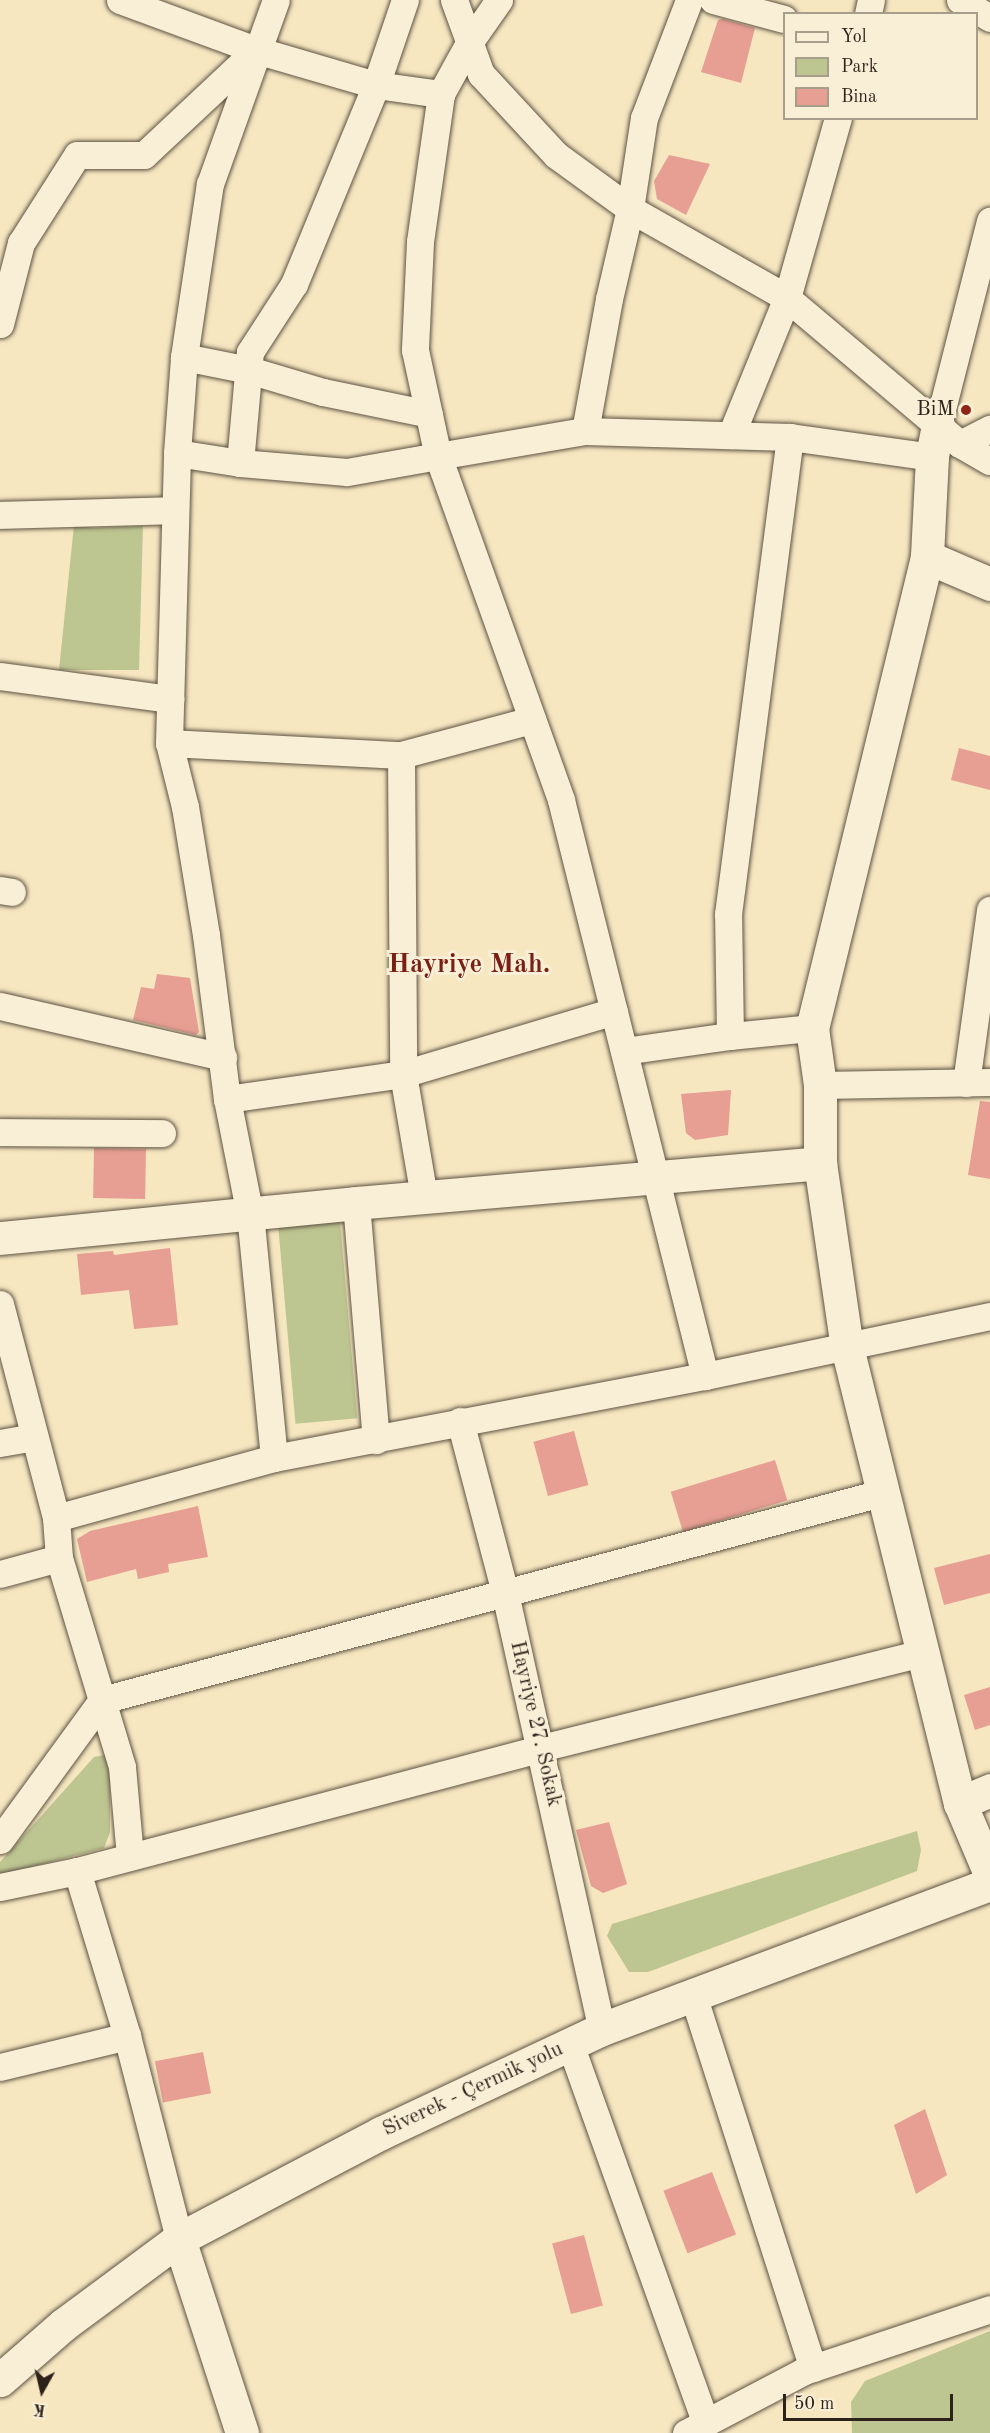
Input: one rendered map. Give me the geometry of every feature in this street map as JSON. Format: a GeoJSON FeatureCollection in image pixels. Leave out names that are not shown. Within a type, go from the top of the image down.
{"type":"FeatureCollection","features":[{"type":"Feature","properties":{"kind":"street"},"geometry":{"type":"LineString","coordinates":[[120,0],[256,50],[376,85],[441,94]]}},
{"type":"Feature","properties":{"kind":"street"},"geometry":{"type":"LineString","coordinates":[[274,1458],[250,1215],[226,1099],[223,1057],[185,807],[169,743],[177,453],[183,357],[210,184],[256,50],[276,0]]}},
{"type":"Feature","properties":{"kind":"street"},"geometry":{"type":"LineString","coordinates":[[240,463],[250,352],[294,284],[376,85],[405,0]]}},
{"type":"Feature","properties":{"kind":"street"},"geometry":{"type":"LineString","coordinates":[[454,0],[481,74],[556,155],[630,209],[787,298],[943,442],[990,462]]}},
{"type":"Feature","properties":{"kind":"street"},"geometry":{"type":"LineString","coordinates":[[499,0],[469,43],[441,94],[420,242],[415,350],[438,456],[561,800],[705,1377]]}},
{"type":"Feature","properties":{"kind":"street"},"geometry":{"type":"LineString","coordinates":[[585,431],[609,298],[630,209],[644,118],[689,0]]}},
{"type":"Feature","properties":{"kind":"street"},"geometry":{"type":"LineString","coordinates":[[713,0],[783,19]]}},
{"type":"Feature","properties":{"kind":"street"},"geometry":{"type":"LineString","coordinates":[[960,0],[990,18]]}},
{"type":"Feature","properties":{"kind":"street"},"geometry":{"type":"LineString","coordinates":[[0,324],[10,241],[77,155],[144,155],[256,50]]}},
{"type":"Feature","properties":{"kind":"street"},"geometry":{"type":"LineString","coordinates":[[731,435],[787,298],[837,120]]}},
{"type":"Feature","properties":{"kind":"street"},"geometry":{"type":"LineString","coordinates":[[990,221],[943,442],[927,557],[812,1028],[820,1085],[820,1163],[848,1347],[881,1493],[960,1803],[990,1874]]}},
{"type":"Feature","properties":{"kind":"street"},"geometry":{"type":"LineString","coordinates":[[183,357],[249,370],[323,392],[429,414]]}},
{"type":"Feature","properties":{"kind":"street"},"geometry":{"type":"LineString","coordinates":[[177,453],[240,463],[347,472],[585,431],[943,442],[990,429]]}},
{"type":"Feature","properties":{"kind":"street"},"geometry":{"type":"LineString","coordinates":[[730,1036],[728,914],[790,437]]}},
{"type":"Feature","properties":{"kind":"street"},"geometry":{"type":"LineString","coordinates":[[0,515],[175,510]]}},
{"type":"Feature","properties":{"kind":"street"},"geometry":{"type":"LineString","coordinates":[[927,557],[990,584]]}},
{"type":"Feature","properties":{"kind":"street"},"geometry":{"type":"LineString","coordinates":[[0,676],[170,699]]}},
{"type":"Feature","properties":{"kind":"street"},"geometry":{"type":"LineString","coordinates":[[169,743],[401,755],[532,720]]}},
{"type":"Feature","properties":{"kind":"street"},"geometry":{"type":"LineString","coordinates":[[401,755],[403,1074],[424,1197]]}},
{"type":"Feature","properties":{"kind":"street"},"geometry":{"type":"LineString","coordinates":[[820,1085],[978,1083],[990,910]]}},
{"type":"Feature","properties":{"kind":"street"},"geometry":{"type":"LineString","coordinates":[[0,1006],[223,1057]]}},
{"type":"Feature","properties":{"kind":"street"},"geometry":{"type":"LineString","coordinates":[[226,1099],[403,1074],[614,1011]]}},
{"type":"Feature","properties":{"kind":"street"},"geometry":{"type":"LineString","coordinates":[[624,1051],[730,1036],[812,1028]]}},
{"type":"Feature","properties":{"kind":"street"},"geometry":{"type":"LineString","coordinates":[[0,1132],[162,1133]]}},
{"type":"Feature","properties":{"kind":"street"},"geometry":{"type":"LineString","coordinates":[[0,1238],[356,1203],[820,1163]]}},
{"type":"Feature","properties":{"kind":"street"},"geometry":{"type":"LineString","coordinates":[[356,1203],[376,1440]]}},
{"type":"Feature","properties":{"kind":"street"},"geometry":{"type":"LineString","coordinates":[[0,1304],[56,1518],[59,1558],[122,1767],[130,1857]]}},
{"type":"Feature","properties":{"kind":"street"},"geometry":{"type":"LineString","coordinates":[[56,1518],[274,1458],[376,1440],[460,1421],[705,1377],[990,1316]]}},
{"type":"Feature","properties":{"kind":"street","name":"Hayriye 27. Sokak"},"geometry":{"type":"LineString","coordinates":[[460,1421],[505,1593],[602,2029]]}},
{"type":"Feature","properties":{"kind":"street"},"geometry":{"type":"LineString","coordinates":[[0,1443],[33,1437]]}},
{"type":"Feature","properties":{"kind":"street"},"geometry":{"type":"LineString","coordinates":[[0,1840],[102,1700],[881,1493]]}},
{"type":"Feature","properties":{"kind":"street"},"geometry":{"type":"LineString","coordinates":[[0,1574],[59,1558]]}},
{"type":"Feature","properties":{"kind":"street"},"geometry":{"type":"LineString","coordinates":[[0,1887],[77,1871],[541,1748],[923,1653]]}},
{"type":"Feature","properties":{"kind":"street"},"geometry":{"type":"LineString","coordinates":[[960,1803],[990,1790]]}},
{"type":"Feature","properties":{"kind":"street"},"geometry":{"type":"LineString","coordinates":[[77,1871],[127,2036],[179,2239],[242,2433]]}},
{"type":"Feature","properties":{"kind":"street","name":"Siverek - Çermik yolu"},"geometry":{"type":"LineString","coordinates":[[0,2380],[63,2325],[179,2239],[381,2133],[602,2029],[990,1884]]}},
{"type":"Feature","properties":{"kind":"street"},"geometry":{"type":"LineString","coordinates":[[693,1995],[813,2368]]}},
{"type":"Feature","properties":{"kind":"street"},"geometry":{"type":"LineString","coordinates":[[0,2067],[127,2036]]}},
{"type":"Feature","properties":{"kind":"street"},"geometry":{"type":"LineString","coordinates":[[570,2044],[696,2428],[733,2422],[813,2368],[990,2309]]}},
{"type":"Feature","properties":{"kind":"green space"},"geometry":{"type":"Polygon","coordinates":[[[74,525],[93,528],[143,526],[139,670],[59,670],[74,525]]]}},
{"type":"Feature","properties":{"kind":"green space"},"geometry":{"type":"Polygon","coordinates":[[[340,1221],[357,1418],[295,1424],[278,1226],[340,1221]]]}},
{"type":"Feature","properties":{"kind":"green space"},"geometry":{"type":"Polygon","coordinates":[[[105,1755],[110,1774],[110,1832],[104,1848],[0,1875],[0,1862],[94,1757],[105,1755]]]}},
{"type":"Feature","properties":{"kind":"green space"},"geometry":{"type":"Polygon","coordinates":[[[917,1831],[921,1850],[917,1871],[648,1972],[629,1972],[607,1936],[612,1924],[917,1831]]]}},
{"type":"Feature","properties":{"kind":"green space"},"geometry":{"type":"Polygon","coordinates":[[[990,2331],[990,2433],[852,2433],[851,2402],[865,2381],[990,2331]]]}},
{"type":"Feature","properties":{"kind":"building"},"geometry":{"type":"Polygon","coordinates":[[[723,19],[755,28],[741,83],[701,72],[718,20],[723,19]]]}},
{"type":"Feature","properties":{"kind":"building"},"geometry":{"type":"Polygon","coordinates":[[[669,155],[710,164],[686,215],[657,199],[654,181],[669,155]]]}},
{"type":"Feature","properties":{"kind":"building"},"geometry":{"type":"Polygon","coordinates":[[[959,748],[990,756],[990,790],[951,780],[959,748]]]}},
{"type":"Feature","properties":{"kind":"building"},"geometry":{"type":"Polygon","coordinates":[[[157,974],[190,978],[199,1032],[196,1035],[133,1020],[141,987],[154,989],[157,974]]]}},
{"type":"Feature","properties":{"kind":"building"},"geometry":{"type":"Polygon","coordinates":[[[731,1090],[728,1135],[695,1140],[686,1133],[681,1094],[731,1090]]]}},
{"type":"Feature","properties":{"kind":"building"},"geometry":{"type":"Polygon","coordinates":[[[980,1101],[990,1102],[990,1179],[968,1175],[980,1101]]]}},
{"type":"Feature","properties":{"kind":"building"},"geometry":{"type":"Polygon","coordinates":[[[94,1148],[146,1149],[145,1199],[93,1198],[94,1148]]]}},
{"type":"Feature","properties":{"kind":"building"},"geometry":{"type":"Polygon","coordinates":[[[170,1248],[178,1325],[134,1329],[129,1290],[81,1295],[77,1254],[113,1251],[114,1255],[170,1248]]]}},
{"type":"Feature","properties":{"kind":"building"},"geometry":{"type":"Polygon","coordinates":[[[574,1431],[588,1485],[548,1496],[533,1442],[574,1431]]]}},
{"type":"Feature","properties":{"kind":"building"},"geometry":{"type":"Polygon","coordinates":[[[775,1460],[787,1500],[683,1532],[671,1492],[775,1460]]]}},
{"type":"Feature","properties":{"kind":"building"},"geometry":{"type":"Polygon","coordinates":[[[198,1506],[208,1557],[168,1564],[169,1572],[138,1579],[136,1569],[87,1582],[77,1539],[90,1531],[198,1506]]]}},
{"type":"Feature","properties":{"kind":"building"},"geometry":{"type":"Polygon","coordinates":[[[990,1554],[990,1593],[944,1605],[934,1568],[990,1554]]]}},
{"type":"Feature","properties":{"kind":"building"},"geometry":{"type":"Polygon","coordinates":[[[990,1687],[990,1725],[975,1730],[964,1695],[990,1687]]]}},
{"type":"Feature","properties":{"kind":"building"},"geometry":{"type":"Polygon","coordinates":[[[609,1822],[627,1884],[603,1893],[591,1886],[576,1830],[609,1822]]]}},
{"type":"Feature","properties":{"kind":"building"},"geometry":{"type":"Polygon","coordinates":[[[203,2052],[211,2093],[163,2103],[155,2061],[203,2052]]]}},
{"type":"Feature","properties":{"kind":"building"},"geometry":{"type":"Polygon","coordinates":[[[925,2109],[947,2175],[916,2194],[894,2125],[925,2109]]]}},
{"type":"Feature","properties":{"kind":"building"},"geometry":{"type":"Polygon","coordinates":[[[712,2172],[736,2235],[687,2253],[663,2191],[712,2172]]]}},
{"type":"Feature","properties":{"kind":"building"},"geometry":{"type":"Polygon","coordinates":[[[584,2235],[603,2306],[571,2314],[552,2244],[584,2235]]]}},
{"type":"Feature","properties":{"kind":"place","name":"BiM"},"geometry":{"type":"Point","coordinates":[966,410]}},
{"type":"Feature","properties":{"kind":"district","name":"Hayriye Mah."},"geometry":{"type":"Point","coordinates":[469,965]}}]}
